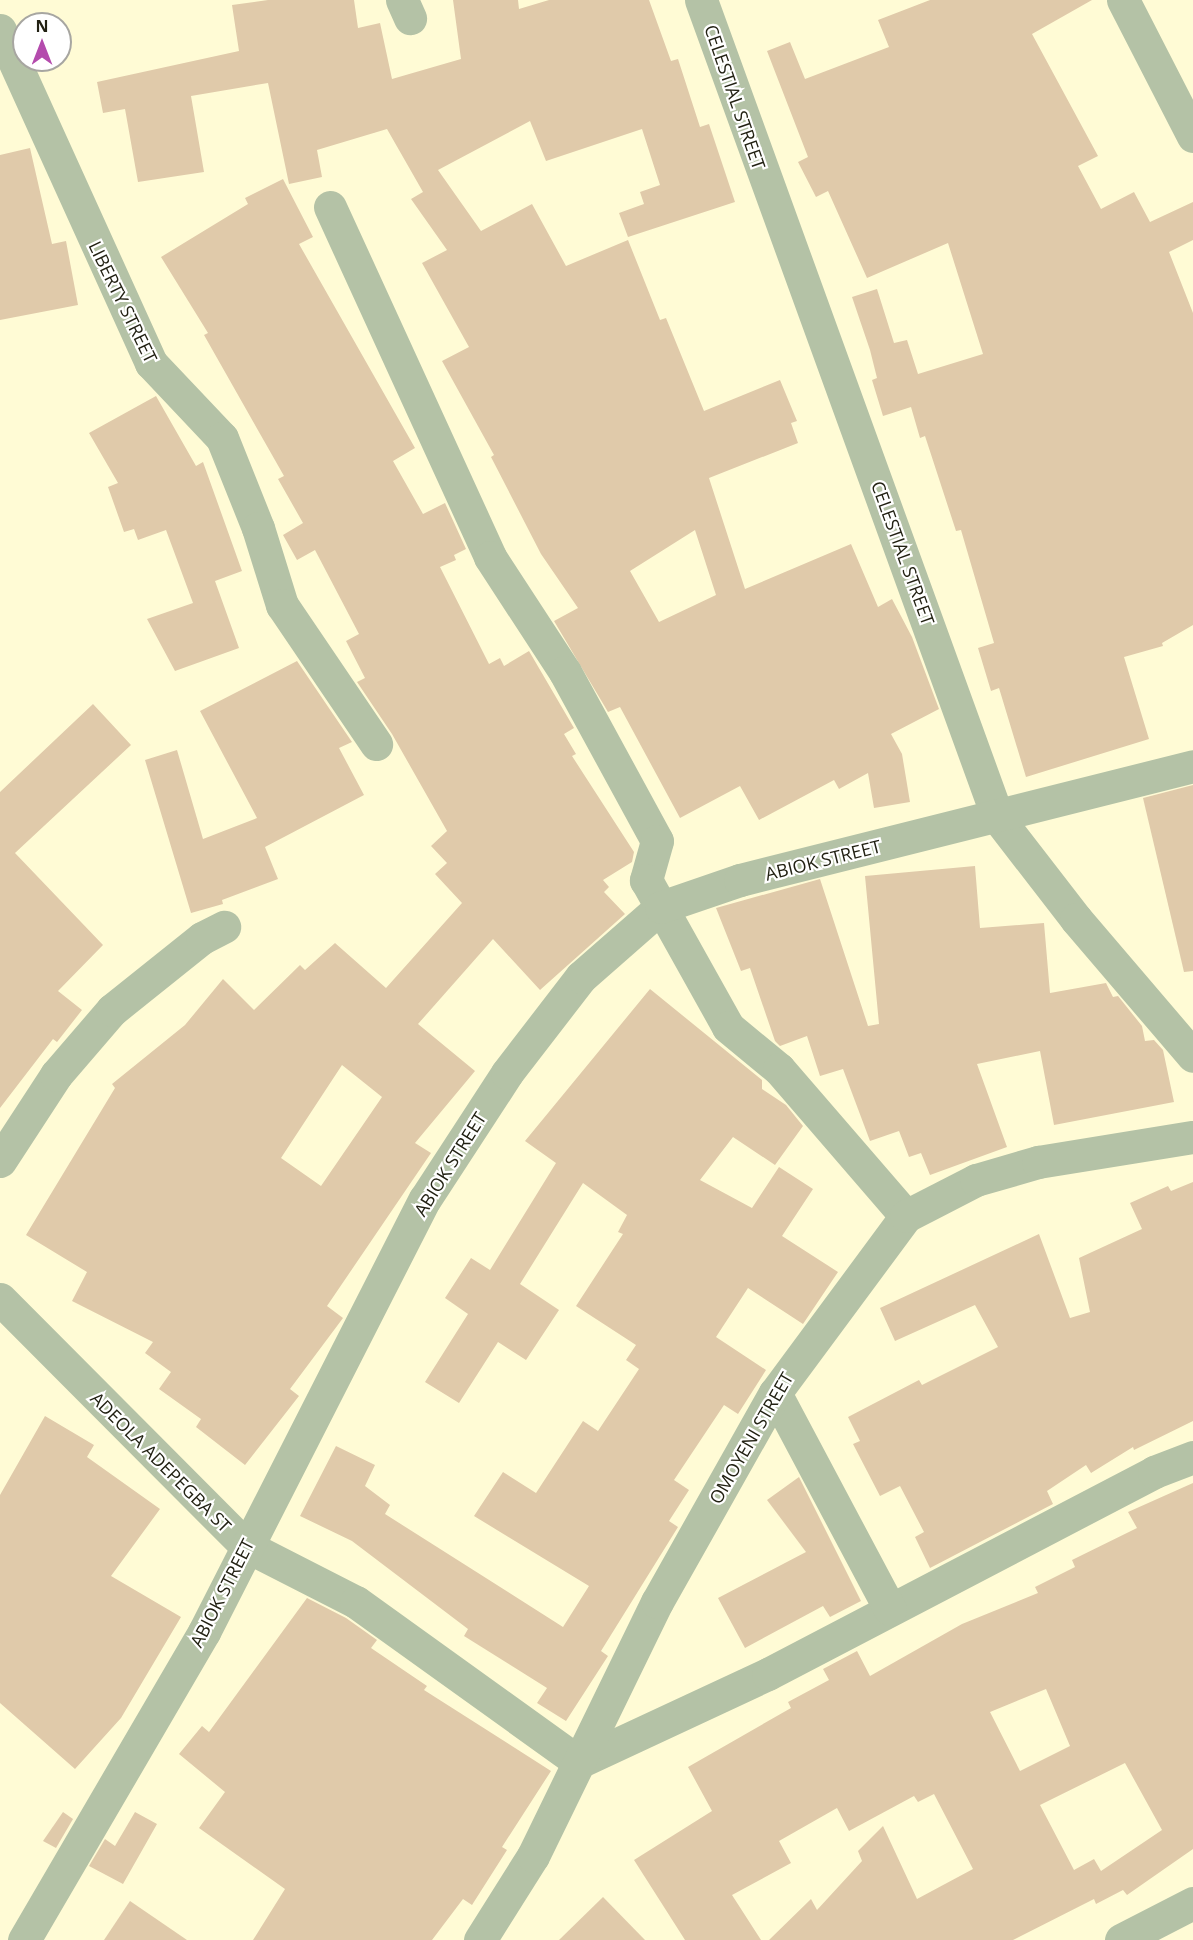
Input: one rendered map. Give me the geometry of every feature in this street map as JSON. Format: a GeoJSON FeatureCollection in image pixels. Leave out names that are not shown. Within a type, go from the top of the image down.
{"type":"FeatureCollection","features":[{"type":"Feature","properties":{"kind":"street","name":"CELESTIAL STREET"},"geometry":{"type":"LineString","coordinates":[[701,0],[998,818],[1076,919],[1193,1056]]}},
{"type":"Feature","properties":{"kind":"street"},"geometry":{"type":"LineString","coordinates":[[1123,0],[1193,136]]}},
{"type":"Feature","properties":{"kind":"street","name":"LIBERTY STREET"},"geometry":{"type":"LineString","coordinates":[[0,30],[151,363],[222,438],[258,528],[282,605],[376,744]]}},
{"type":"Feature","properties":{"kind":"street"},"geometry":{"type":"LineString","coordinates":[[330,207],[490,557],[565,672],[657,841],[646,880],[728,1027],[779,1069],[906,1216]]}},
{"type":"Feature","properties":{"kind":"street","name":"ABIOK STREET"},"geometry":{"type":"LineString","coordinates":[[24,1940],[204,1632],[425,1199],[507,1073],[581,976],[661,907],[740,880],[998,818],[1193,766]]}},
{"type":"Feature","properties":{"kind":"street"},"geometry":{"type":"LineString","coordinates":[[0,1161],[56,1076],[112,1010],[202,938],[224,927]]}},
{"type":"Feature","properties":{"kind":"street","name":"OMOYENI STREET"},"geometry":{"type":"LineString","coordinates":[[480,1940],[533,1856],[657,1602],[775,1393],[906,1216],[976,1180],[1038,1162],[1193,1137]]}},
{"type":"Feature","properties":{"kind":"street","name":"ADEOLA ADEPEGBA ST"},"geometry":{"type":"LineString","coordinates":[[0,1299],[246,1546],[356,1602],[579,1762]]}},
{"type":"Feature","properties":{"kind":"street"},"geometry":{"type":"LineString","coordinates":[[775,1393],[890,1609]]}},
{"type":"Feature","properties":{"kind":"street"},"geometry":{"type":"LineString","coordinates":[[579,1762],[768,1674],[1154,1472],[1193,1457]]}},
{"type":"Feature","properties":{"kind":"street"},"geometry":{"type":"LineString","coordinates":[[1121,1940],[1193,1903]]}},
{"type":"Feature","properties":{"kind":"building"},"geometry":{"type":"Polygon","coordinates":[[[268,0],[354,0],[358,28],[380,23],[392,79],[461,59],[453,0],[518,0],[519,9],[549,0],[649,0],[671,61],[678,59],[700,127],[709,124],[735,202],[628,237],[619,213],[644,204],[640,192],[660,185],[642,129],[546,161],[530,121],[438,170],[481,231],[532,204],[566,266],[628,240],[660,320],[666,318],[704,411],[780,380],[797,421],[791,423],[798,443],[709,478],[745,589],[851,544],[878,607],[892,599],[912,637],[939,709],[891,734],[902,754],[910,802],[874,808],[868,773],[839,789],[834,780],[759,820],[740,786],[680,818],[620,707],[608,712],[554,621],[578,608],[541,554],[491,457],[494,455],[442,361],[469,347],[422,263],[447,250],[411,199],[423,192],[387,129],[317,150],[322,177],[289,184],[268,83],[191,96],[204,172],[138,182],[125,109],[103,113],[97,82],[239,51],[232,5],[268,0]],[[695,530],[630,571],[659,622],[716,595],[695,530]]]}},
{"type":"Feature","properties":{"kind":"building"},"geometry":{"type":"Polygon","coordinates":[[[930,0],[1092,0],[1032,34],[1098,156],[1078,166],[1101,209],[1134,192],[1150,222],[1193,202],[1193,240],[1169,252],[1193,313],[1193,625],[1162,643],[1163,646],[1124,657],[1149,739],[1026,777],[999,688],[991,691],[978,648],[994,643],[961,530],[956,531],[925,436],[920,438],[911,407],[883,416],[872,380],[877,378],[870,350],[852,297],[877,289],[894,343],[907,340],[918,374],[983,354],[948,243],[867,278],[828,191],[816,197],[798,162],[808,157],[767,51],[790,42],[805,79],[889,47],[878,20],[930,0]]]}},
{"type":"Feature","properties":{"kind":"building"},"geometry":{"type":"Polygon","coordinates":[[[30,148],[52,244],[66,241],[78,305],[0,320],[0,155],[30,148]]]}},
{"type":"Feature","properties":{"kind":"building"},"geometry":{"type":"Polygon","coordinates":[[[283,179],[313,237],[299,244],[415,448],[393,461],[423,514],[445,503],[466,549],[454,555],[456,560],[440,567],[489,664],[500,658],[504,666],[529,651],[574,728],[564,734],[576,754],[572,756],[634,852],[632,862],[603,880],[609,887],[604,892],[625,914],[540,990],[493,939],[418,1024],[475,1071],[415,1143],[431,1153],[327,1306],[343,1318],[290,1389],[299,1396],[245,1465],[196,1427],[201,1419],[159,1389],[171,1372],[145,1353],[153,1342],[72,1301],[87,1272],[26,1235],[115,1088],[112,1084],[185,1025],[223,979],[254,1010],[300,965],[305,970],[335,943],[386,988],[462,903],[435,874],[447,863],[431,846],[447,831],[392,734],[357,682],[365,678],[346,641],[359,634],[315,550],[297,560],[283,535],[303,523],[278,479],[284,476],[204,335],[208,333],[161,257],[248,204],[245,198],[283,179]],[[342,1065],[281,1158],[321,1186],[382,1097],[342,1065]]]}},
{"type":"Feature","properties":{"kind":"building"},"geometry":{"type":"Polygon","coordinates":[[[156,396],[196,466],[203,462],[242,571],[215,581],[239,648],[175,671],[147,619],[193,603],[166,530],[138,540],[134,529],[124,532],[108,487],[118,483],[89,433],[156,396]]]}},
{"type":"Feature","properties":{"kind":"building"},"geometry":{"type":"Polygon","coordinates":[[[297,661],[352,742],[339,748],[364,795],[265,847],[278,879],[222,900],[223,904],[191,913],[145,760],[177,750],[203,839],[257,818],[200,711],[297,661]]]}},
{"type":"Feature","properties":{"kind":"building"},"geometry":{"type":"Polygon","coordinates":[[[93,704],[131,745],[15,853],[103,945],[58,991],[82,1010],[57,1042],[53,1039],[0,1108],[0,792],[93,704]]]}},
{"type":"Feature","properties":{"kind":"building"},"geometry":{"type":"Polygon","coordinates":[[[1193,785],[1193,971],[1184,972],[1143,798],[1193,785]]]}},
{"type":"Feature","properties":{"kind":"building"},"geometry":{"type":"Polygon","coordinates":[[[975,866],[980,928],[1044,923],[1050,993],[1106,983],[1113,997],[1118,996],[1142,1026],[1145,1041],[1154,1040],[1163,1050],[1174,1102],[1054,1125],[1040,1051],[977,1064],[1007,1147],[930,1175],[921,1153],[909,1157],[899,1131],[870,1141],[843,1069],[820,1076],[807,1036],[780,1046],[775,1041],[750,968],[741,971],[716,908],[820,879],[868,1026],[879,1024],[865,876],[975,866]]]}},
{"type":"Feature","properties":{"kind":"building"},"geometry":{"type":"Polygon","coordinates":[[[650,989],[762,1080],[762,1089],[786,1105],[803,1126],[775,1165],[733,1137],[700,1180],[752,1208],[779,1167],[813,1189],[782,1236],[838,1272],[803,1324],[748,1288],[716,1337],[766,1370],[738,1414],[724,1405],[674,1480],[689,1490],[669,1521],[678,1527],[601,1651],[608,1656],[566,1721],[537,1703],[547,1688],[464,1636],[468,1629],[352,1541],[300,1516],[336,1446],[375,1465],[365,1486],[390,1505],[385,1514],[563,1627],[589,1586],[474,1516],[503,1472],[536,1493],[583,1421],[598,1431],[639,1369],[626,1360],[636,1345],[576,1306],[623,1234],[618,1232],[627,1215],[583,1183],[520,1284],[559,1310],[526,1360],[498,1342],[459,1403],[425,1382],[468,1314],[445,1298],[471,1258],[490,1270],[556,1163],[525,1141],[650,989]]]}},
{"type":"Feature","properties":{"kind":"building"},"geometry":{"type":"Polygon","coordinates":[[[1193,1182],[1193,1421],[1134,1450],[1133,1447],[1091,1473],[1086,1465],[1047,1491],[1053,1504],[930,1568],[915,1537],[924,1532],[900,1486],[880,1496],[853,1444],[860,1441],[848,1417],[919,1380],[922,1385],[998,1347],[975,1305],[895,1341],[880,1308],[1039,1234],[1070,1318],[1090,1312],[1079,1258],[1142,1229],[1130,1203],[1168,1186],[1171,1191],[1193,1182]]]}},
{"type":"Feature","properties":{"kind":"building"},"geometry":{"type":"Polygon","coordinates":[[[45,1416],[94,1445],[87,1457],[160,1509],[111,1576],[181,1617],[121,1718],[75,1769],[0,1703],[0,1495],[45,1416]]]}},
{"type":"Feature","properties":{"kind":"building"},"geometry":{"type":"Polygon","coordinates":[[[799,1477],[861,1601],[830,1617],[823,1606],[745,1648],[718,1598],[806,1552],[767,1500],[799,1477]]]}},
{"type":"Feature","properties":{"kind":"building"},"geometry":{"type":"Polygon","coordinates":[[[1193,1483],[1193,1849],[1127,1895],[1123,1890],[1096,1904],[1094,1899],[1013,1940],[769,1940],[811,1899],[817,1910],[862,1861],[858,1851],[883,1826],[917,1899],[973,1869],[934,1794],[918,1802],[914,1796],[849,1831],[837,1808],[779,1841],[791,1863],[732,1895],[761,1940],[685,1940],[634,1860],[712,1811],[688,1767],[791,1708],[788,1702],[829,1680],[823,1669],[857,1651],[870,1676],[962,1624],[1038,1593],[1035,1587],[1075,1567],[1072,1560],[1137,1528],[1128,1512],[1193,1483]],[[1046,1689],[990,1712],[1020,1771],[1070,1746],[1046,1689]],[[1125,1763],[1040,1805],[1074,1870],[1094,1859],[1101,1871],[1162,1830],[1125,1763]]]}},
{"type":"Feature","properties":{"kind":"building"},"geometry":{"type":"Polygon","coordinates":[[[307,1598],[346,1618],[377,1640],[371,1648],[427,1686],[424,1690],[551,1771],[502,1847],[507,1850],[472,1905],[463,1899],[432,1940],[253,1940],[285,1889],[199,1828],[225,1792],[179,1754],[202,1726],[209,1732],[307,1598]]]}},
{"type":"Feature","properties":{"kind":"building"},"geometry":{"type":"Polygon","coordinates":[[[63,1812],[73,1819],[56,1848],[43,1841],[63,1812]]]}},
{"type":"Feature","properties":{"kind":"building"},"geometry":{"type":"Polygon","coordinates":[[[135,1812],[157,1824],[123,1884],[89,1866],[105,1839],[115,1846],[135,1812]]]}},
{"type":"Feature","properties":{"kind":"building"},"geometry":{"type":"Polygon","coordinates":[[[603,1897],[645,1940],[559,1940],[603,1897]]]}},
{"type":"Feature","properties":{"kind":"building"},"geometry":{"type":"Polygon","coordinates":[[[130,1901],[187,1940],[104,1940],[130,1901]]]}}]}
